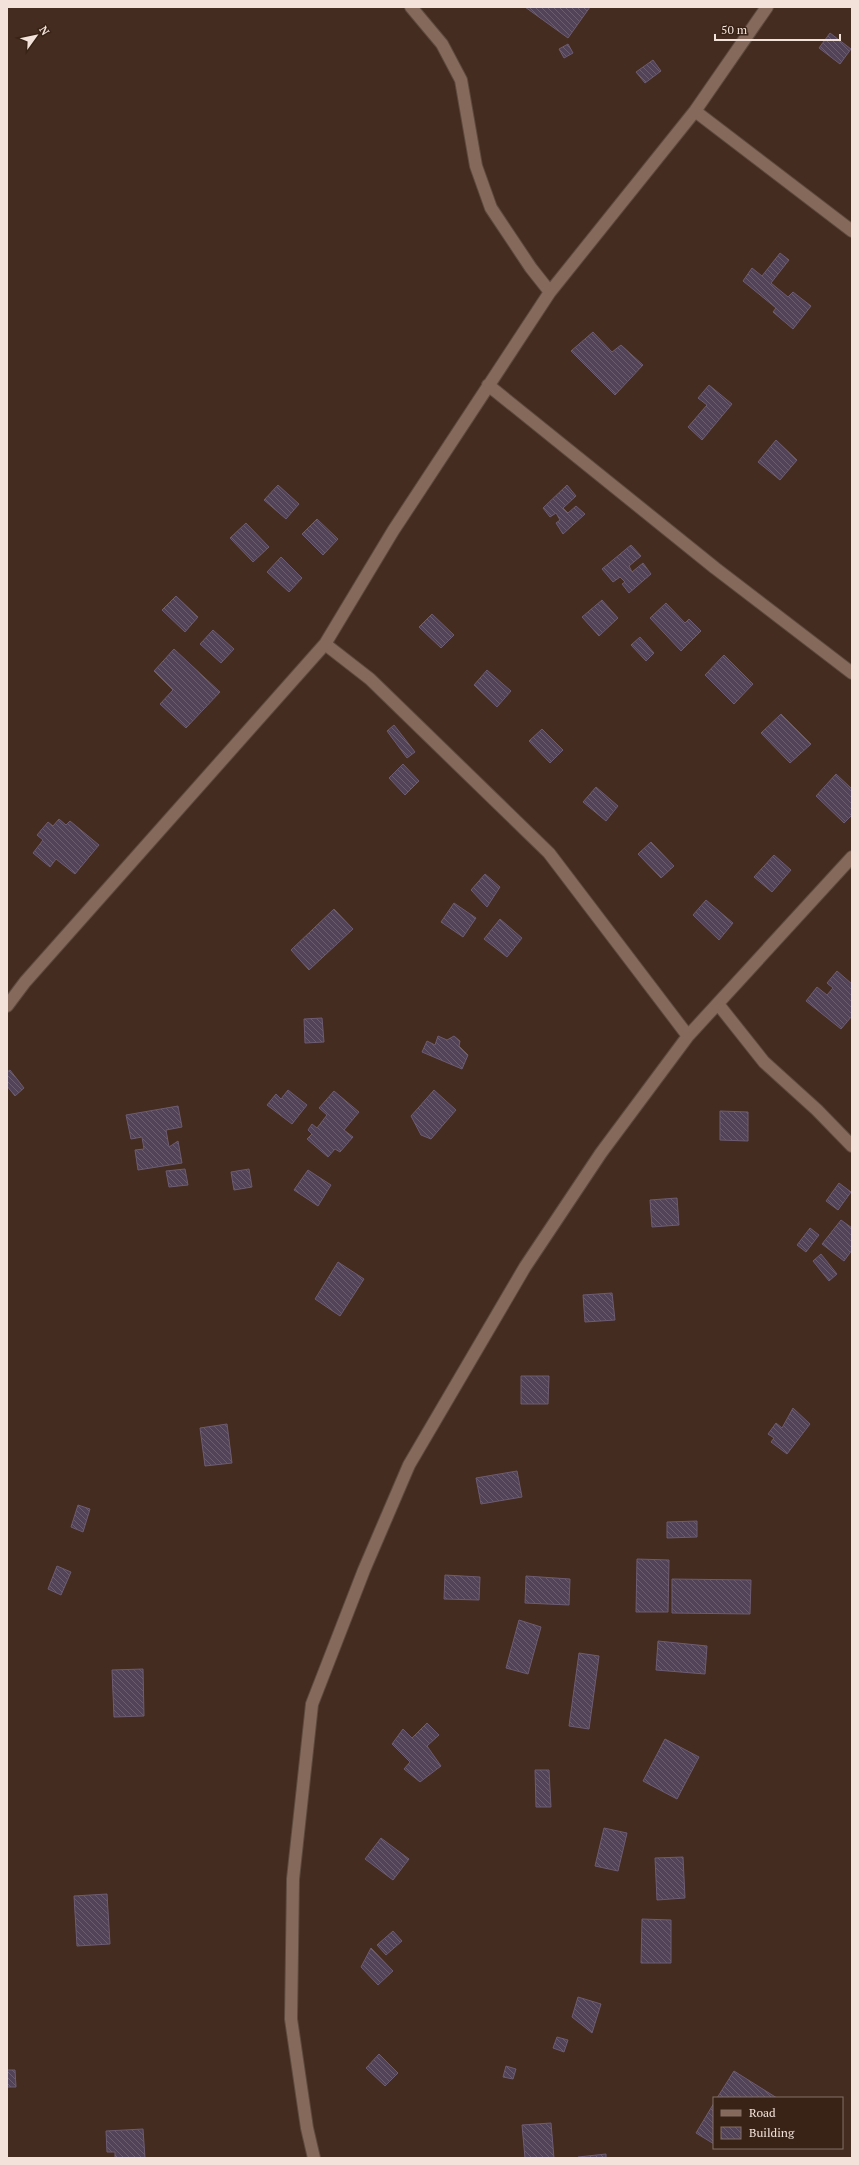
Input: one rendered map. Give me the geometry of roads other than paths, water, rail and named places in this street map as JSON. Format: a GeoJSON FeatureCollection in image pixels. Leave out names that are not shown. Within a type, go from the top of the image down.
{"type":"FeatureCollection","features":[{"type":"Feature","properties":{"kind":"street"},"geometry":{"type":"LineString","coordinates":[[411,7],[442,44],[461,80],[476,166],[491,208],[531,268],[550,292]]}},
{"type":"Feature","properties":{"kind":"street"},"geometry":{"type":"LineString","coordinates":[[7,1006],[25,982],[325,644],[393,531],[550,292],[695,111],[768,7]]}},
{"type":"Feature","properties":{"kind":"street"},"geometry":{"type":"LineString","coordinates":[[695,111],[852,231]]}},
{"type":"Feature","properties":{"kind":"street"},"geometry":{"type":"LineString","coordinates":[[488,386],[716,568],[852,673]]}},
{"type":"Feature","properties":{"kind":"street"},"geometry":{"type":"LineString","coordinates":[[325,644],[370,679],[549,853],[688,1036]]}},
{"type":"Feature","properties":{"kind":"street"},"geometry":{"type":"LineString","coordinates":[[314,2158],[307,2128],[291,2019],[293,1879],[312,1704],[364,1570],[409,1465],[525,1267],[601,1153],[688,1036],[852,857]]}},
{"type":"Feature","properties":{"kind":"street"},"geometry":{"type":"LineString","coordinates":[[718,1004],[764,1062],[812,1105],[852,1146]]}}]}
